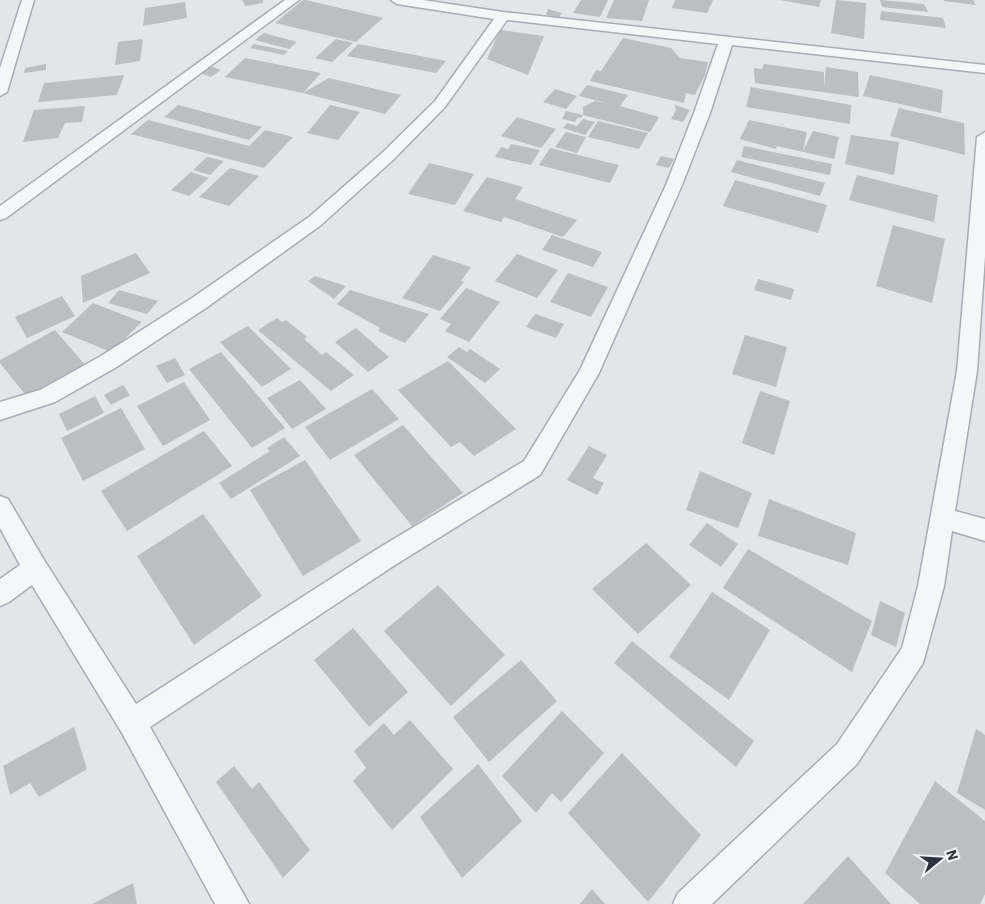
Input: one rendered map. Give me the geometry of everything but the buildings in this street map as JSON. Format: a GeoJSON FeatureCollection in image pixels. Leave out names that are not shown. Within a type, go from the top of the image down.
{"type":"FeatureCollection","features":[{"type":"Feature","properties":{"kind":"street"},"geometry":{"type":"LineString","coordinates":[[0,92],[7,49],[28,0]]}},
{"type":"Feature","properties":{"kind":"street"},"geometry":{"type":"LineString","coordinates":[[0,214],[293,0]]}},
{"type":"Feature","properties":{"kind":"street"},"geometry":{"type":"LineString","coordinates":[[398,0],[503,16],[985,69]]}},
{"type":"Feature","properties":{"kind":"street"},"geometry":{"type":"LineString","coordinates":[[0,411],[47,396],[108,362],[199,304],[315,221],[387,157],[440,104],[503,16]]}},
{"type":"Feature","properties":{"kind":"street"},"geometry":{"type":"LineString","coordinates":[[132,723],[386,557],[532,468],[589,373],[674,185],[702,113],[726,41]]}},
{"type":"Feature","properties":{"kind":"street"},"geometry":{"type":"LineString","coordinates":[[689,904],[847,754],[914,654],[931,586],[966,371],[981,241],[985,137]]}},
{"type":"Feature","properties":{"kind":"street"},"geometry":{"type":"LineString","coordinates":[[0,506],[35,568],[132,723],[233,904]]}},
{"type":"Feature","properties":{"kind":"street"},"geometry":{"type":"LineString","coordinates":[[941,518],[985,530]]}},
{"type":"Feature","properties":{"kind":"street"},"geometry":{"type":"LineString","coordinates":[[0,594],[35,568]]}}]}
